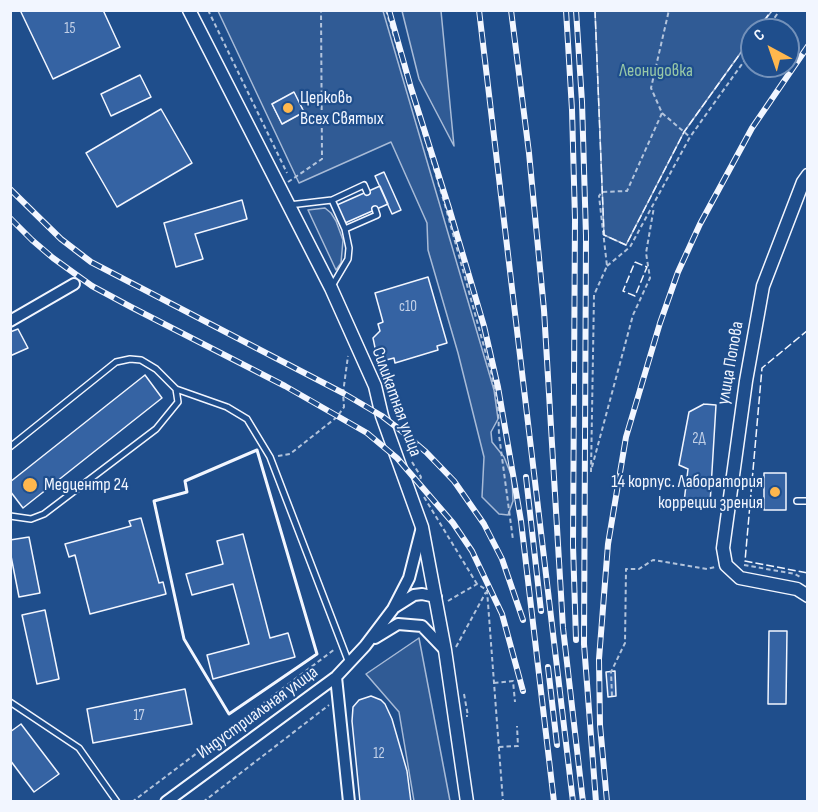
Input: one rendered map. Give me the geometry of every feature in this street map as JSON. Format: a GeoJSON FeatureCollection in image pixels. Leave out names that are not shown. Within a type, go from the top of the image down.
{"type":"FeatureCollection","features":[{"type":"Feature","properties":{"kind":"street","name":"Силикатная улица"},"geometry":{"type":"LineString","coordinates":[[189,10],[331,288],[375,386],[382,416],[422,526],[441,599],[445,650],[467,801]]}},
{"type":"Feature","properties":{"kind":"street","name":"улица Попова"},"geometry":{"type":"LineString","coordinates":[[726,565],[723,548],[746,381],[763,286],[807,176]]}},
{"type":"Feature","properties":{"kind":"street"},"geometry":{"type":"LineString","coordinates":[[10,321],[74,284]]}},
{"type":"Feature","properties":{"kind":"street","name":"Индустриальная улица"},"geometry":{"type":"LineString","coordinates":[[166,801],[336,677],[393,609],[409,578],[422,526]]}},
{"type":"Feature","properties":{"kind":"street"},"geometry":{"type":"LineString","coordinates":[[726,565],[740,578],[797,589],[807,596]]}},
{"type":"Feature","properties":{"kind":"street","name":"Индустриальная улица"},"geometry":{"type":"LineString","coordinates":[[393,609],[414,595],[422,594],[441,599]]}},
{"type":"Feature","properties":{"kind":"street","name":"Индустриальная улица"},"geometry":{"type":"LineString","coordinates":[[365,645],[398,624],[412,624],[422,626],[445,650]]}},
{"type":"Feature","properties":{"kind":"street"},"geometry":{"type":"LineString","coordinates":[[336,677],[349,801]]}},
{"type":"Feature","properties":{"kind":"lane"},"geometry":{"type":"LineString","coordinates":[[288,205],[343,198],[353,194],[364,185],[367,192]]}},
{"type":"Feature","properties":{"kind":"lane"},"geometry":{"type":"LineString","coordinates":[[331,288],[348,259],[349,248],[345,229],[332,200]]}},
{"type":"Feature","properties":{"kind":"lane"},"geometry":{"type":"LineString","coordinates":[[345,229],[363,218],[377,215],[375,209]]}},
{"type":"Feature","properties":{"kind":"lane"},"geometry":{"type":"LineString","coordinates":[[10,447],[116,362],[130,359],[141,360],[156,369],[176,389],[227,407],[247,418],[270,457],[349,663]]}},
{"type":"Feature","properties":{"kind":"lane"},"geometry":{"type":"LineString","coordinates":[[13,518],[32,519],[44,514],[156,429],[178,402],[176,389]]}},
{"type":"Feature","properties":{"kind":"lane"},"geometry":{"type":"LineString","coordinates":[[797,501],[807,501]]}},
{"type":"Feature","properties":{"kind":"lane"},"geometry":{"type":"LineString","coordinates":[[10,702],[79,748],[117,801]]}},
{"type":"Feature","properties":{"kind":"path"},"geometry":{"type":"LineString","coordinates":[[279,187],[321,159],[321,10]]}},
{"type":"Feature","properties":{"kind":"path"},"geometry":{"type":"LineString","coordinates":[[386,10],[445,205],[493,383],[498,404],[499,435],[513,540]]}},
{"type":"Feature","properties":{"kind":"path"},"geometry":{"type":"LineString","coordinates":[[669,10],[651,88],[662,113],[690,137]]}},
{"type":"Feature","properties":{"kind":"path"},"geometry":{"type":"LineString","coordinates":[[654,207],[646,253],[650,278],[633,315],[591,472],[594,295],[607,266],[630,247],[654,207],[690,137],[740,67]]}},
{"type":"Feature","properties":{"kind":"path"},"geometry":{"type":"LineString","coordinates":[[607,266],[599,196],[602,192],[627,191],[662,113]]}},
{"type":"Feature","properties":{"kind":"path"},"geometry":{"type":"LineString","coordinates":[[270,457],[290,454],[337,417],[344,407],[343,393],[348,348]]}},
{"type":"Feature","properties":{"kind":"path"},"geometry":{"type":"LineString","coordinates":[[612,696],[610,672],[625,643],[626,569],[639,569],[653,560],[707,569],[739,564],[795,574],[801,578]]}},
{"type":"Feature","properties":{"kind":"path"},"geometry":{"type":"LineString","coordinates":[[441,599],[477,584],[487,590]]}},
{"type":"Feature","properties":{"kind":"path"},"geometry":{"type":"LineString","coordinates":[[453,635],[456,647],[487,590]]}},
{"type":"Feature","properties":{"kind":"path"},"geometry":{"type":"LineString","coordinates":[[487,590],[503,801]]}},
{"type":"Feature","properties":{"kind":"path"},"geometry":{"type":"LineString","coordinates":[[132,801],[342,644]]}},
{"type":"Feature","properties":{"kind":"path"},"geometry":{"type":"LineString","coordinates":[[494,683],[513,681],[515,702]]}},
{"type":"Feature","properties":{"kind":"path"},"geometry":{"type":"LineString","coordinates":[[203,801],[339,698]]}},
{"type":"Feature","properties":{"kind":"path"},"geometry":{"type":"LineString","coordinates":[[499,747],[518,746],[517,726]]}},
{"type":"Feature","properties":{"kind":"shaded area"},"geometry":{"type":"Polygon","coordinates":[[[218,11],[383,11],[494,390],[498,419],[491,432],[492,442],[504,457],[512,477],[513,501],[508,515],[499,514],[482,497],[484,457],[458,353],[428,250],[427,223],[391,142],[299,183],[218,11]],[[294,93],[272,104],[282,124],[304,112],[294,93]]]}},
{"type":"Feature","properties":{"kind":"shaded area"},"geometry":{"type":"Polygon","coordinates":[[[402,11],[441,11],[454,146],[419,79],[402,11]]]}},
{"type":"Feature","properties":{"kind":"shaded area","name":"Леонидовка"},"geometry":{"type":"Polygon","coordinates":[[[595,11],[772,11],[766,18],[740,18],[740,54],[684,132],[626,245],[604,235],[595,11]]]}},
{"type":"Feature","properties":{"kind":"shaded area"},"geometry":{"type":"Polygon","coordinates":[[[325,208],[336,221],[343,240],[341,263],[336,270],[308,210],[325,208]]]}},
{"type":"Feature","properties":{"kind":"shaded area"},"geometry":{"type":"Polygon","coordinates":[[[419,638],[450,801],[414,801],[399,712],[366,674],[419,638]]]}},
{"type":"Feature","properties":{"kind":"building"},"geometry":{"type":"Polygon","coordinates":[[[20,10],[103,10],[120,47],[53,79],[20,10]]]}},
{"type":"Feature","properties":{"kind":"building"},"geometry":{"type":"Polygon","coordinates":[[[140,75],[151,97],[111,116],[101,94],[140,75]]]}},
{"type":"Feature","properties":{"kind":"building","name":"Церковь Всех Святых"},"geometry":{"type":"Polygon","coordinates":[[[294,92],[304,112],[282,124],[272,104],[294,92]]]}},
{"type":"Feature","properties":{"kind":"building"},"geometry":{"type":"Polygon","coordinates":[[[161,109],[192,163],[117,207],[86,153],[161,109]]]}},
{"type":"Feature","properties":{"kind":"building"},"geometry":{"type":"Polygon","coordinates":[[[384,172],[401,210],[392,214],[375,176],[384,172]]]}},
{"type":"Feature","properties":{"kind":"building"},"geometry":{"type":"Polygon","coordinates":[[[380,186],[388,204],[345,223],[337,205],[380,186]]]}},
{"type":"Feature","properties":{"kind":"building"},"geometry":{"type":"Polygon","coordinates":[[[242,200],[247,219],[195,234],[203,259],[176,267],[164,223],[242,200]]]}},
{"type":"Feature","properties":{"kind":"building"},"geometry":{"type":"Polygon","coordinates":[[[428,277],[447,343],[437,346],[438,350],[395,363],[394,358],[378,362],[373,338],[380,331],[378,324],[383,322],[375,293],[428,277]]]}},
{"type":"Feature","properties":{"kind":"building"},"geometry":{"type":"Polygon","coordinates":[[[18,329],[28,348],[10,356],[10,332],[18,329]]]}},
{"type":"Feature","properties":{"kind":"building"},"geometry":{"type":"Polygon","coordinates":[[[145,375],[162,398],[23,508],[10,491],[10,482],[145,375]]]}},
{"type":"Feature","properties":{"kind":"building"},"geometry":{"type":"Polygon","coordinates":[[[704,404],[716,405],[710,504],[684,502],[688,469],[679,465],[689,412],[704,404]]]}},
{"type":"Feature","properties":{"kind":"building","name":"14 корпус. Лаборатория корреции зрения"},"geometry":{"type":"Polygon","coordinates":[[[764,473],[786,473],[786,510],[764,510],[764,473]]]}},
{"type":"Feature","properties":{"kind":"building"},"geometry":{"type":"Polygon","coordinates":[[[141,518],[159,583],[163,582],[166,594],[90,614],[75,555],[69,557],[65,544],[131,526],[129,521],[141,518]]]}},
{"type":"Feature","properties":{"kind":"building"},"geometry":{"type":"Polygon","coordinates":[[[243,534],[270,638],[288,633],[295,657],[213,679],[207,655],[249,644],[233,584],[192,595],[186,574],[223,564],[217,541],[243,534]]]}},
{"type":"Feature","properties":{"kind":"building"},"geometry":{"type":"Polygon","coordinates":[[[29,537],[40,593],[19,597],[10,540],[29,537]]]}},
{"type":"Feature","properties":{"kind":"building"},"geometry":{"type":"Polygon","coordinates":[[[45,610],[59,679],[37,684],[22,615],[45,610]]]}},
{"type":"Feature","properties":{"kind":"building"},"geometry":{"type":"Polygon","coordinates":[[[769,631],[787,631],[786,704],[768,704],[769,631]]]}},
{"type":"Feature","properties":{"kind":"building"},"geometry":{"type":"Polygon","coordinates":[[[615,671],[616,696],[608,697],[606,672],[615,671]]]}},
{"type":"Feature","properties":{"kind":"building"},"geometry":{"type":"Polygon","coordinates":[[[185,689],[192,724],[93,743],[87,709],[185,689]]]}},
{"type":"Feature","properties":{"kind":"building"},"geometry":{"type":"Polygon","coordinates":[[[371,696],[385,704],[392,719],[407,771],[411,802],[360,802],[352,721],[353,707],[359,700],[371,696]]]}},
{"type":"Feature","properties":{"kind":"building"},"geometry":{"type":"Polygon","coordinates":[[[21,724],[59,774],[34,792],[10,760],[10,732],[21,724]]]}},
{"type":"Feature","properties":{"kind":"railway"},"geometry":{"type":"LineString","coordinates":[[389,10],[484,326],[498,387],[521,521],[554,802]]}},
{"type":"Feature","properties":{"kind":"railway"},"geometry":{"type":"LineString","coordinates":[[479,10],[573,802]]}},
{"type":"Feature","properties":{"kind":"railway"},"geometry":{"type":"LineString","coordinates":[[511,10],[529,153],[544,310],[563,628],[583,802]]}},
{"type":"Feature","properties":{"kind":"railway"},"geometry":{"type":"LineString","coordinates":[[566,10],[575,219],[573,545],[576,640]]}},
{"type":"Feature","properties":{"kind":"railway"},"geometry":{"type":"LineString","coordinates":[[576,10],[582,102],[586,236],[584,644],[596,802]]}},
{"type":"Feature","properties":{"kind":"railway"},"geometry":{"type":"LineString","coordinates":[[607,802],[600,725],[599,659],[608,544],[626,437],[660,323],[678,272],[700,224],[752,128],[808,46]]}},
{"type":"Feature","properties":{"kind":"railway"},"geometry":{"type":"LineString","coordinates":[[10,189],[61,239],[91,262],[343,393],[399,429],[426,452],[454,481],[484,524],[502,559],[523,620]]}},
{"type":"Feature","properties":{"kind":"railway"},"geometry":{"type":"LineString","coordinates":[[10,218],[53,258],[92,286],[285,386],[367,433],[397,458],[453,523],[472,551],[502,614],[523,691]]}},
{"type":"Feature","properties":{"kind":"railway"},"geometry":{"type":"LineString","coordinates":[[526,477],[541,611]]}},
{"type":"Feature","properties":{"kind":"railway"},"geometry":{"type":"LineString","coordinates":[[548,667],[557,745]]}},
{"type":"Feature","properties":{"kind":"fence"},"geometry":{"type":"LineString","coordinates":[[595,10],[604,235],[626,245],[684,132],[740,54]]}},
{"type":"Feature","properties":{"kind":"fence"},"geometry":{"type":"LineString","coordinates":[[766,18],[772,10]]}},
{"type":"Feature","properties":{"kind":"fence"},"geometry":{"type":"LineString","coordinates":[[635,262],[647,267],[635,296],[623,291],[635,262]]}},
{"type":"Feature","properties":{"kind":"fence"},"geometry":{"type":"LineString","coordinates":[[808,330],[762,368],[745,561],[808,573]]}},
{"type":"Feature","properties":{"kind":"wall"},"geometry":{"type":"LineString","coordinates":[[257,450],[317,654],[229,714],[184,639],[154,501],[187,492],[185,481],[257,450]]}},
{"type":"Feature","properties":{"kind":"place","name":"Церковь Всех Святых"},"geometry":{"type":"Point","coordinates":[288,108]}},
{"type":"Feature","properties":{"kind":"place","name":"Медцентр 24"},"geometry":{"type":"Point","coordinates":[30,485]}},
{"type":"Feature","properties":{"kind":"place","name":"14 корпус. Лаборатория корреции зрения"},"geometry":{"type":"Point","coordinates":[775,492]}}]}
